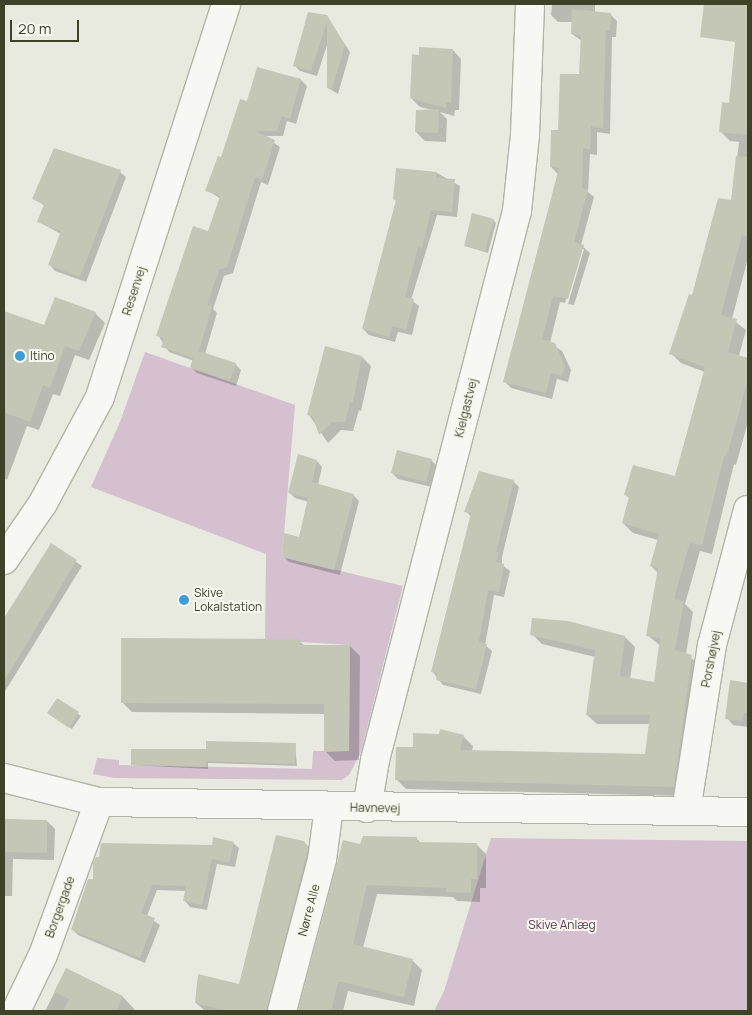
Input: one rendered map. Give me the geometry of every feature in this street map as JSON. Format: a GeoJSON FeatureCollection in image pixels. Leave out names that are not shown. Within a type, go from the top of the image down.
{"type":"FeatureCollection","features":[{"type":"Feature","properties":{"kind":"street","name":"Resenvej"},"geometry":{"type":"LineString","coordinates":[[4,560],[43,503],[100,397],[226,4]]}},
{"type":"Feature","properties":{"kind":"street","name":"Kielgastvej"},"geometry":{"type":"LineString","coordinates":[[367,808],[375,760],[517,211],[525,135],[530,4]]}},
{"type":"Feature","properties":{"kind":"street","name":"Porshøjvej"},"geometry":{"type":"LineString","coordinates":[[686,811],[712,646],[748,510]]}},
{"type":"Feature","properties":{"kind":"street","name":"Havnevej"},"geometry":{"type":"LineString","coordinates":[[4,778],[100,802],[367,808],[748,812]]}},
{"type":"Feature","properties":{"kind":"street","name":"Borgergade"},"geometry":{"type":"LineString","coordinates":[[16,1011],[43,955],[100,802]]}},
{"type":"Feature","properties":{"kind":"street","name":"Nørre Alle"},"geometry":{"type":"LineString","coordinates":[[282,1011],[322,860],[329,807]]}},
{"type":"Feature","properties":{"kind":"green space"},"geometry":{"type":"Polygon","coordinates":[[[145,352],[295,405],[282,557],[403,586],[361,752],[349,775],[342,780],[114,778],[93,774],[97,758],[119,760],[119,765],[312,769],[313,751],[349,751],[350,645],[265,640],[266,554],[91,487],[120,422],[145,352]]]}},
{"type":"Feature","properties":{"kind":"green space","name":"Skive Anlæg"},"geometry":{"type":"Polygon","coordinates":[[[491,838],[748,841],[748,1011],[434,1011],[444,991],[491,838]]]}},
{"type":"Feature","properties":{"kind":"building"},"geometry":{"type":"Polygon","coordinates":[[[704,4],[748,4],[748,135],[719,132],[722,102],[729,103],[735,42],[700,37],[704,4]]]}},
{"type":"Feature","properties":{"kind":"building"},"geometry":{"type":"Polygon","coordinates":[[[572,9],[611,13],[610,30],[606,30],[603,128],[591,126],[590,149],[583,148],[582,188],[588,190],[574,242],[584,245],[568,299],[553,296],[542,339],[555,343],[565,367],[562,376],[551,373],[546,393],[503,382],[559,168],[550,167],[551,130],[558,130],[560,74],[579,74],[581,35],[571,34],[572,9]]]}},
{"type":"Feature","properties":{"kind":"building"},"geometry":{"type":"Polygon","coordinates":[[[308,12],[327,15],[345,45],[332,89],[327,88],[327,22],[311,71],[293,66],[308,12]]]}},
{"type":"Feature","properties":{"kind":"building"},"geometry":{"type":"Polygon","coordinates":[[[419,47],[453,49],[451,102],[446,102],[446,108],[410,98],[412,54],[419,55],[419,47]]]}},
{"type":"Feature","properties":{"kind":"building"},"geometry":{"type":"Polygon","coordinates":[[[257,67],[301,79],[290,119],[282,116],[277,131],[255,131],[275,140],[262,180],[255,177],[227,267],[219,270],[207,305],[212,306],[199,351],[236,363],[230,381],[190,368],[193,358],[161,347],[164,338],[156,336],[193,226],[208,231],[220,196],[205,191],[218,156],[221,157],[240,99],[247,101],[257,67]]]}},
{"type":"Feature","properties":{"kind":"building"},"geometry":{"type":"Polygon","coordinates":[[[439,109],[438,133],[415,132],[416,110],[439,109]]]}},
{"type":"Feature","properties":{"kind":"building"},"geometry":{"type":"Polygon","coordinates":[[[54,148],[121,170],[80,277],[48,265],[61,231],[37,222],[44,204],[32,199],[54,148]]]}},
{"type":"Feature","properties":{"kind":"building"},"geometry":{"type":"Polygon","coordinates":[[[736,156],[748,157],[748,237],[742,235],[721,315],[737,319],[728,352],[748,358],[748,379],[727,456],[724,456],[702,546],[690,542],[674,599],[684,601],[675,650],[692,655],[674,787],[395,780],[396,747],[413,747],[413,733],[439,734],[440,729],[464,735],[460,750],[645,754],[650,715],[586,715],[595,650],[530,635],[532,618],[568,621],[625,636],[620,676],[654,682],[660,638],[646,636],[658,568],[650,566],[659,534],[622,523],[629,497],[624,495],[633,465],[675,476],[705,367],[669,354],[689,294],[692,295],[718,198],[731,200],[736,156]]]}},
{"type":"Feature","properties":{"kind":"building"},"geometry":{"type":"Polygon","coordinates":[[[396,168],[437,172],[436,178],[455,179],[452,212],[431,210],[422,248],[418,247],[405,297],[414,299],[406,330],[392,326],[389,337],[362,329],[396,200],[393,199],[396,168]]]}},
{"type":"Feature","properties":{"kind":"building"},"geometry":{"type":"Polygon","coordinates":[[[472,213],[494,219],[485,251],[464,246],[472,213]]]}},
{"type":"Feature","properties":{"kind":"building","name":"Itino"},"geometry":{"type":"Polygon","coordinates":[[[55,297],[96,312],[79,351],[65,346],[50,388],[43,385],[30,422],[4,412],[4,311],[44,325],[55,297]]]}},
{"type":"Feature","properties":{"kind":"building"},"geometry":{"type":"Polygon","coordinates":[[[325,346],[362,356],[353,403],[350,402],[345,422],[332,422],[319,435],[313,417],[307,415],[325,346]]]}},
{"type":"Feature","properties":{"kind":"building"},"geometry":{"type":"Polygon","coordinates":[[[397,450],[432,459],[426,482],[391,473],[397,450]]]}},
{"type":"Feature","properties":{"kind":"building"},"geometry":{"type":"Polygon","coordinates":[[[298,454],[317,460],[312,482],[354,494],[334,570],[282,557],[284,533],[299,537],[308,498],[288,493],[298,454]]]}},
{"type":"Feature","properties":{"kind":"building"},"geometry":{"type":"Polygon","coordinates":[[[479,471],[514,480],[496,552],[499,552],[496,562],[504,564],[499,592],[488,590],[479,642],[487,644],[476,689],[436,680],[437,673],[431,672],[471,513],[464,512],[479,471]]]}},
{"type":"Feature","properties":{"kind":"building"},"geometry":{"type":"Polygon","coordinates":[[[51,543],[77,560],[4,681],[4,618],[51,543]]]}},
{"type":"Feature","properties":{"kind":"building"},"geometry":{"type":"Polygon","coordinates":[[[121,638],[300,639],[300,645],[350,645],[349,751],[324,752],[324,704],[121,703],[121,638]]]}},
{"type":"Feature","properties":{"kind":"building"},"geometry":{"type":"Polygon","coordinates":[[[730,680],[748,683],[748,713],[744,713],[743,721],[725,719],[730,680]]]}},
{"type":"Feature","properties":{"kind":"building"},"geometry":{"type":"Polygon","coordinates":[[[57,698],[79,712],[69,728],[47,713],[57,698]]]}},
{"type":"Feature","properties":{"kind":"building"},"geometry":{"type":"Polygon","coordinates":[[[206,741],[296,743],[295,764],[206,761],[206,767],[131,765],[131,749],[206,749],[206,741]]]}},
{"type":"Feature","properties":{"kind":"building"},"geometry":{"type":"Polygon","coordinates":[[[4,819],[47,820],[47,853],[4,852],[4,819]]]}},
{"type":"Feature","properties":{"kind":"building"},"geometry":{"type":"Polygon","coordinates":[[[276,835],[304,841],[308,848],[267,1011],[228,1011],[195,1003],[198,974],[239,984],[276,835]]]}},
{"type":"Feature","properties":{"kind":"building"},"geometry":{"type":"Polygon","coordinates":[[[363,836],[417,837],[417,842],[477,843],[477,879],[471,879],[471,893],[446,892],[446,888],[367,885],[353,944],[413,959],[404,997],[338,982],[331,1011],[298,1011],[343,840],[360,844],[363,836]]]}},
{"type":"Feature","properties":{"kind":"building"},"geometry":{"type":"Polygon","coordinates":[[[213,837],[234,842],[229,863],[212,859],[202,905],[183,901],[186,886],[152,885],[141,913],[155,918],[140,958],[71,930],[88,879],[93,879],[93,863],[96,857],[99,857],[101,843],[212,845],[213,837]]]}},
{"type":"Feature","properties":{"kind":"building"},"geometry":{"type":"Polygon","coordinates":[[[66,968],[123,996],[116,1011],[63,1011],[69,999],[54,992],[66,968]]]}},
{"type":"Feature","properties":{"kind":"place","name":"Itino"},"geometry":{"type":"Point","coordinates":[20,356]}},
{"type":"Feature","properties":{"kind":"place","name":"Skive Lokalstation"},"geometry":{"type":"Point","coordinates":[184,600]}}]}
